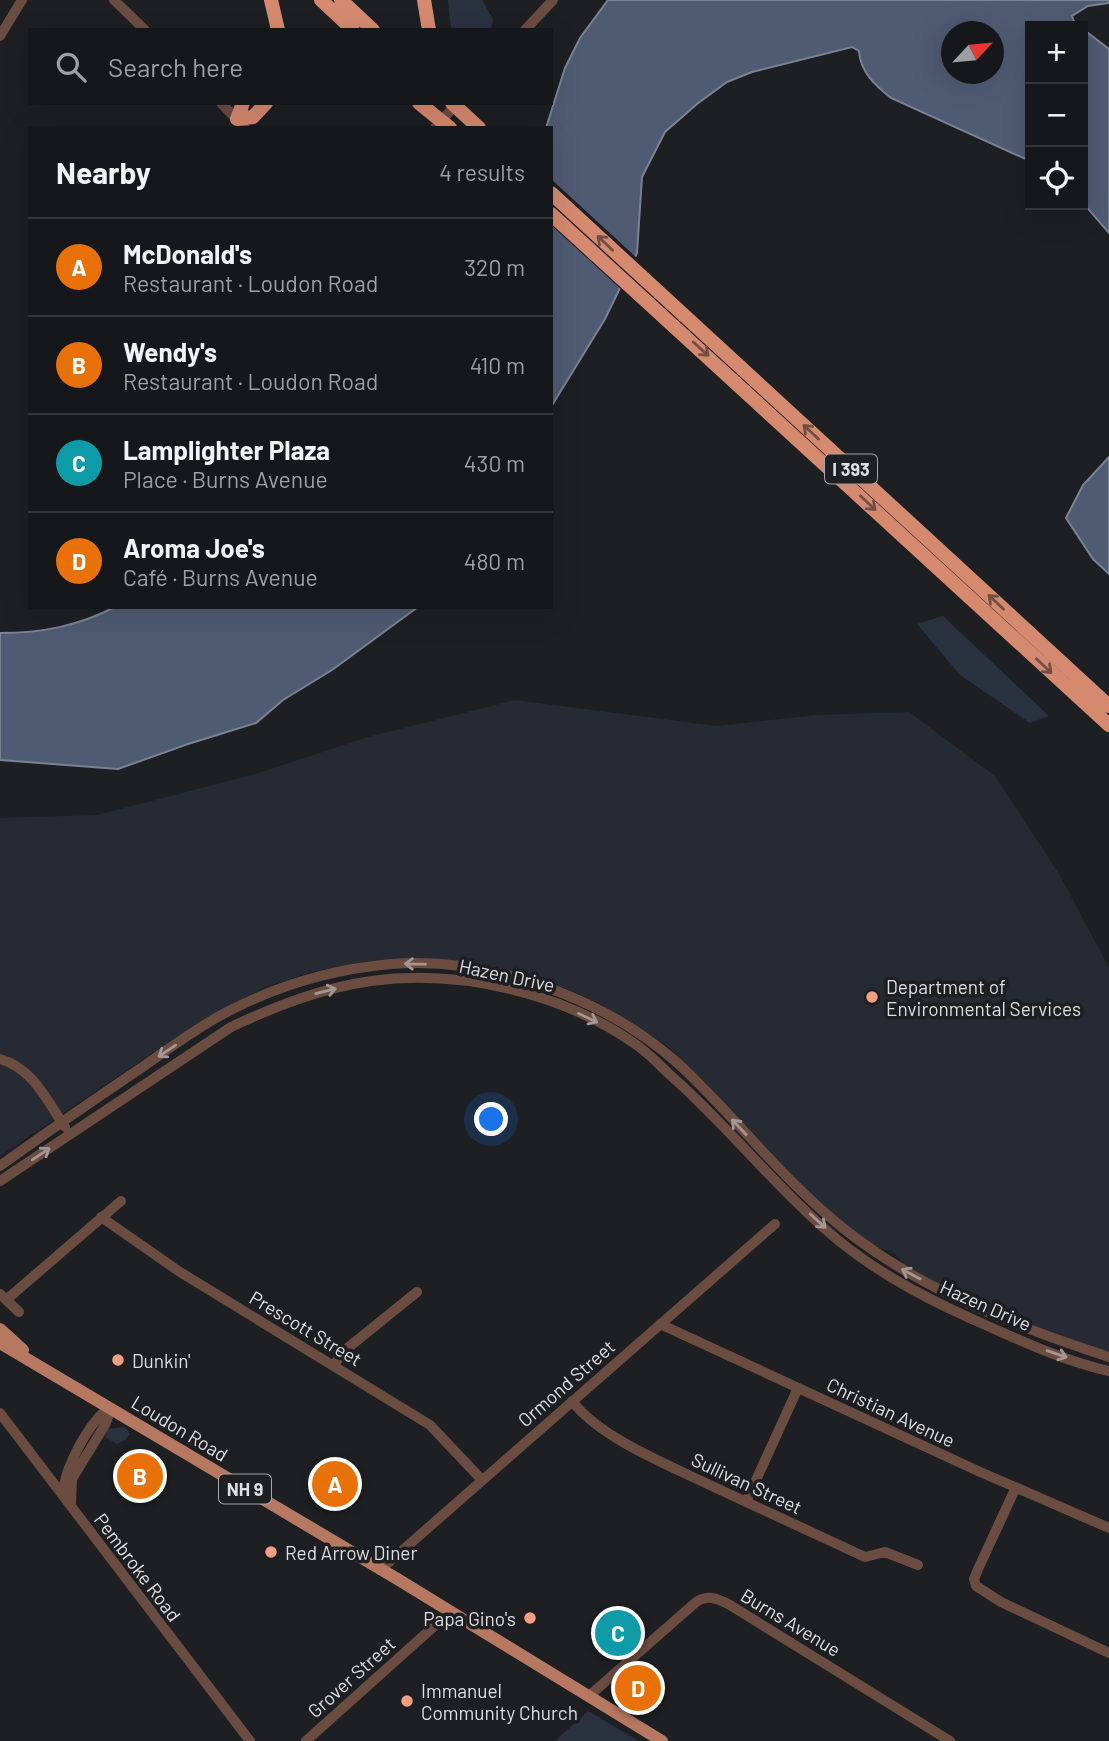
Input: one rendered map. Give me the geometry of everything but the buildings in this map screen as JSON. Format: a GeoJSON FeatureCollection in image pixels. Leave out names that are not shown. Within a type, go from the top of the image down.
{"type":"FeatureCollection","features":[{"type":"Feature","properties":{"kind":"highway"},"geometry":{"type":"LineString","coordinates":[[271,0],[278,28]]}},
{"type":"Feature","properties":{"kind":"highway"},"geometry":{"type":"LineString","coordinates":[[321,0],[352,28]]}},
{"type":"Feature","properties":{"kind":"highway"},"geometry":{"type":"LineString","coordinates":[[341,0],[371,28]]}},
{"type":"Feature","properties":{"kind":"highway"},"geometry":{"type":"LineString","coordinates":[[424,0],[429,28]]}},
{"type":"Feature","properties":{"kind":"highway"},"geometry":{"type":"LineString","coordinates":[[237,125],[242,105]]}},
{"type":"Feature","properties":{"kind":"highway"},"geometry":{"type":"LineString","coordinates":[[237,125],[253,117],[264,105]]}},
{"type":"Feature","properties":{"kind":"highway"},"geometry":{"type":"LineString","coordinates":[[438,112],[462,119]]}},
{"type":"Feature","properties":{"kind":"highway"},"geometry":{"type":"LineString","coordinates":[[438,112],[480,126]]}},
{"type":"Feature","properties":{"kind":"highway","name":"I 393"},"geometry":{"type":"LineString","coordinates":[[553,195],[653,296],[1109,725]]}},
{"type":"Feature","properties":{"kind":"highway","name":"I 393"},"geometry":{"type":"LineString","coordinates":[[553,216],[653,296],[1109,706]]}},
{"type":"Feature","properties":{"kind":"main road","name":"Loudon Road"},"geometry":{"type":"LineString","coordinates":[[0,1329],[38,1364]]}},
{"type":"Feature","properties":{"kind":"main road","name":"Loudon Road"},"geometry":{"type":"LineString","coordinates":[[0,1343],[662,1741]]}},
{"type":"Feature","properties":{"kind":"street"},"geometry":{"type":"LineString","coordinates":[[0,36],[22,0]]}},
{"type":"Feature","properties":{"kind":"street"},"geometry":{"type":"LineString","coordinates":[[114,0],[143,28]]}},
{"type":"Feature","properties":{"kind":"street"},"geometry":{"type":"LineString","coordinates":[[528,28],[553,0]]}},
{"type":"Feature","properties":{"kind":"street"},"geometry":{"type":"LineString","coordinates":[[222,105],[237,125]]}},
{"type":"Feature","properties":{"kind":"street","name":"Hazen Drive"},"geometry":{"type":"LineString","coordinates":[[0,1166],[217,1018],[273,991],[314,978],[394,964],[460,967],[526,981],[562,993],[646,1037],[682,1067],[816,1205],[850,1234],[900,1269],[985,1312],[1063,1343],[1109,1357]]}},
{"type":"Feature","properties":{"kind":"street","name":"Hazen Drive"},"geometry":{"type":"LineString","coordinates":[[0,1181],[231,1027],[292,1001],[371,981],[409,979],[475,983],[512,990],[564,1006],[639,1046],[686,1089],[805,1209],[869,1264],[962,1316],[1051,1352],[1109,1371]]}},
{"type":"Feature","properties":{"kind":"street"},"geometry":{"type":"LineString","coordinates":[[0,1059],[14,1063],[33,1080],[70,1133]]}},
{"type":"Feature","properties":{"kind":"street"},"geometry":{"type":"LineString","coordinates":[[19,1312],[3,1297],[121,1201]]}},
{"type":"Feature","properties":{"kind":"street","name":"Prescott Street"},"geometry":{"type":"LineString","coordinates":[[101,1217],[170,1265],[430,1425],[482,1479]]}},
{"type":"Feature","properties":{"kind":"street","name":"Ormond Street"},"geometry":{"type":"LineString","coordinates":[[380,1570],[775,1224]]}},
{"type":"Feature","properties":{"kind":"street"},"geometry":{"type":"LineString","coordinates":[[334,1365],[344,1351],[417,1292]]}},
{"type":"Feature","properties":{"kind":"street","name":"Christian Avenue"},"geometry":{"type":"LineString","coordinates":[[660,1324],[1109,1528]]}},
{"type":"Feature","properties":{"kind":"street"},"geometry":{"type":"LineString","coordinates":[[746,1502],[798,1388]]}},
{"type":"Feature","properties":{"kind":"street","name":"Sullivan Street"},"geometry":{"type":"LineString","coordinates":[[572,1401],[603,1428],[636,1448],[746,1502],[865,1557],[885,1552],[918,1565]]}},
{"type":"Feature","properties":{"kind":"street"},"geometry":{"type":"LineString","coordinates":[[71,1507],[63,1492],[67,1470],[98,1417],[111,1408]]}},
{"type":"Feature","properties":{"kind":"street","name":"Pembroke Road"},"geometry":{"type":"LineString","coordinates":[[0,1413],[250,1741]]}},
{"type":"Feature","properties":{"kind":"street"},"geometry":{"type":"LineString","coordinates":[[1016,1487],[974,1579],[976,1586],[1001,1602],[1109,1653]]}},
{"type":"Feature","properties":{"kind":"street","name":"Burns Avenue"},"geometry":{"type":"LineString","coordinates":[[589,1696],[695,1603],[705,1597],[712,1597],[730,1605],[950,1741]]}},
{"type":"Feature","properties":{"kind":"street","name":"Grover Street"},"geometry":{"type":"LineString","coordinates":[[306,1741],[450,1612]]}},
{"type":"Feature","properties":{"kind":"shaded area"},"geometry":{"type":"Polygon","coordinates":[[[448,0],[482,0],[493,19],[491,28],[451,28],[448,0]]]}},
{"type":"Feature","properties":{"kind":"shaded area"},"geometry":{"type":"Polygon","coordinates":[[[608,0],[1109,0],[1109,3],[1088,6],[1072,16],[1074,21],[1025,21],[1025,159],[891,98],[870,78],[862,66],[859,51],[852,47],[752,72],[727,82],[665,132],[642,177],[637,253],[605,319],[553,404],[553,126],[547,126],[565,68],[580,38],[608,0]]]}},
{"type":"Feature","properties":{"kind":"shaded area"},"geometry":{"type":"Polygon","coordinates":[[[1088,33],[1109,49],[1109,233],[1088,209],[1088,33]]]}},
{"type":"Feature","properties":{"kind":"shaded area"},"geometry":{"type":"Polygon","coordinates":[[[1109,457],[1109,574],[1093,559],[1066,518],[1083,485],[1109,457]]]}},
{"type":"Feature","properties":{"kind":"shaded area"},"geometry":{"type":"Polygon","coordinates":[[[110,609],[415,609],[332,670],[283,700],[256,723],[118,769],[0,760],[0,633],[30,632],[87,619],[110,609]]]}},
{"type":"Feature","properties":{"kind":"shaded area"},"geometry":{"type":"Polygon","coordinates":[[[943,616],[1049,716],[1030,723],[960,675],[917,624],[943,616]]]}},
{"type":"Feature","properties":{"kind":"shaded area"},"geometry":{"type":"Polygon","coordinates":[[[515,700],[717,726],[816,715],[909,712],[995,776],[1061,877],[1109,968],[1109,1353],[977,1304],[922,1276],[904,1264],[893,1252],[875,1247],[801,1185],[704,1081],[665,1044],[602,1005],[575,992],[491,966],[443,960],[372,961],[311,972],[263,988],[200,1021],[0,1156],[0,818],[97,815],[252,775],[368,737],[515,700]]]}},
{"type":"Feature","properties":{"kind":"shaded area"},"geometry":{"type":"Polygon","coordinates":[[[125,1427],[130,1434],[117,1444],[105,1437],[107,1429],[125,1427]]]}},
{"type":"Feature","properties":{"kind":"shaded area"},"geometry":{"type":"Polygon","coordinates":[[[588,1711],[639,1741],[555,1741],[588,1711]]]}},
{"type":"Feature","properties":{"kind":"pier"},"geometry":{"type":"Polygon","coordinates":[[[553,181],[638,259],[623,291],[553,227],[553,181]]]}},
{"type":"Feature","properties":{"kind":"place","name":"Department of Environmental Services"},"geometry":{"type":"Point","coordinates":[872,997]}},
{"type":"Feature","properties":{"kind":"place","name":"Dunkin'"},"geometry":{"type":"Point","coordinates":[118,1360]}},
{"type":"Feature","properties":{"kind":"place","name":"Wendy's"},"geometry":{"type":"Point","coordinates":[140,1476]}},
{"type":"Feature","properties":{"kind":"place","name":"McDonald's"},"geometry":{"type":"Point","coordinates":[335,1484]}},
{"type":"Feature","properties":{"kind":"place","name":"Red Arrow Diner"},"geometry":{"type":"Point","coordinates":[271,1552]}},
{"type":"Feature","properties":{"kind":"place","name":"Papa Gino's"},"geometry":{"type":"Point","coordinates":[530,1618]}},
{"type":"Feature","properties":{"kind":"place","name":"Lamplighter Plaza"},"geometry":{"type":"Point","coordinates":[618,1633]}},
{"type":"Feature","properties":{"kind":"place","name":"Aroma Joe's"},"geometry":{"type":"Point","coordinates":[638,1688]}},
{"type":"Feature","properties":{"kind":"place","name":"Immanuel Community Church"},"geometry":{"type":"Point","coordinates":[407,1701]}}]}
